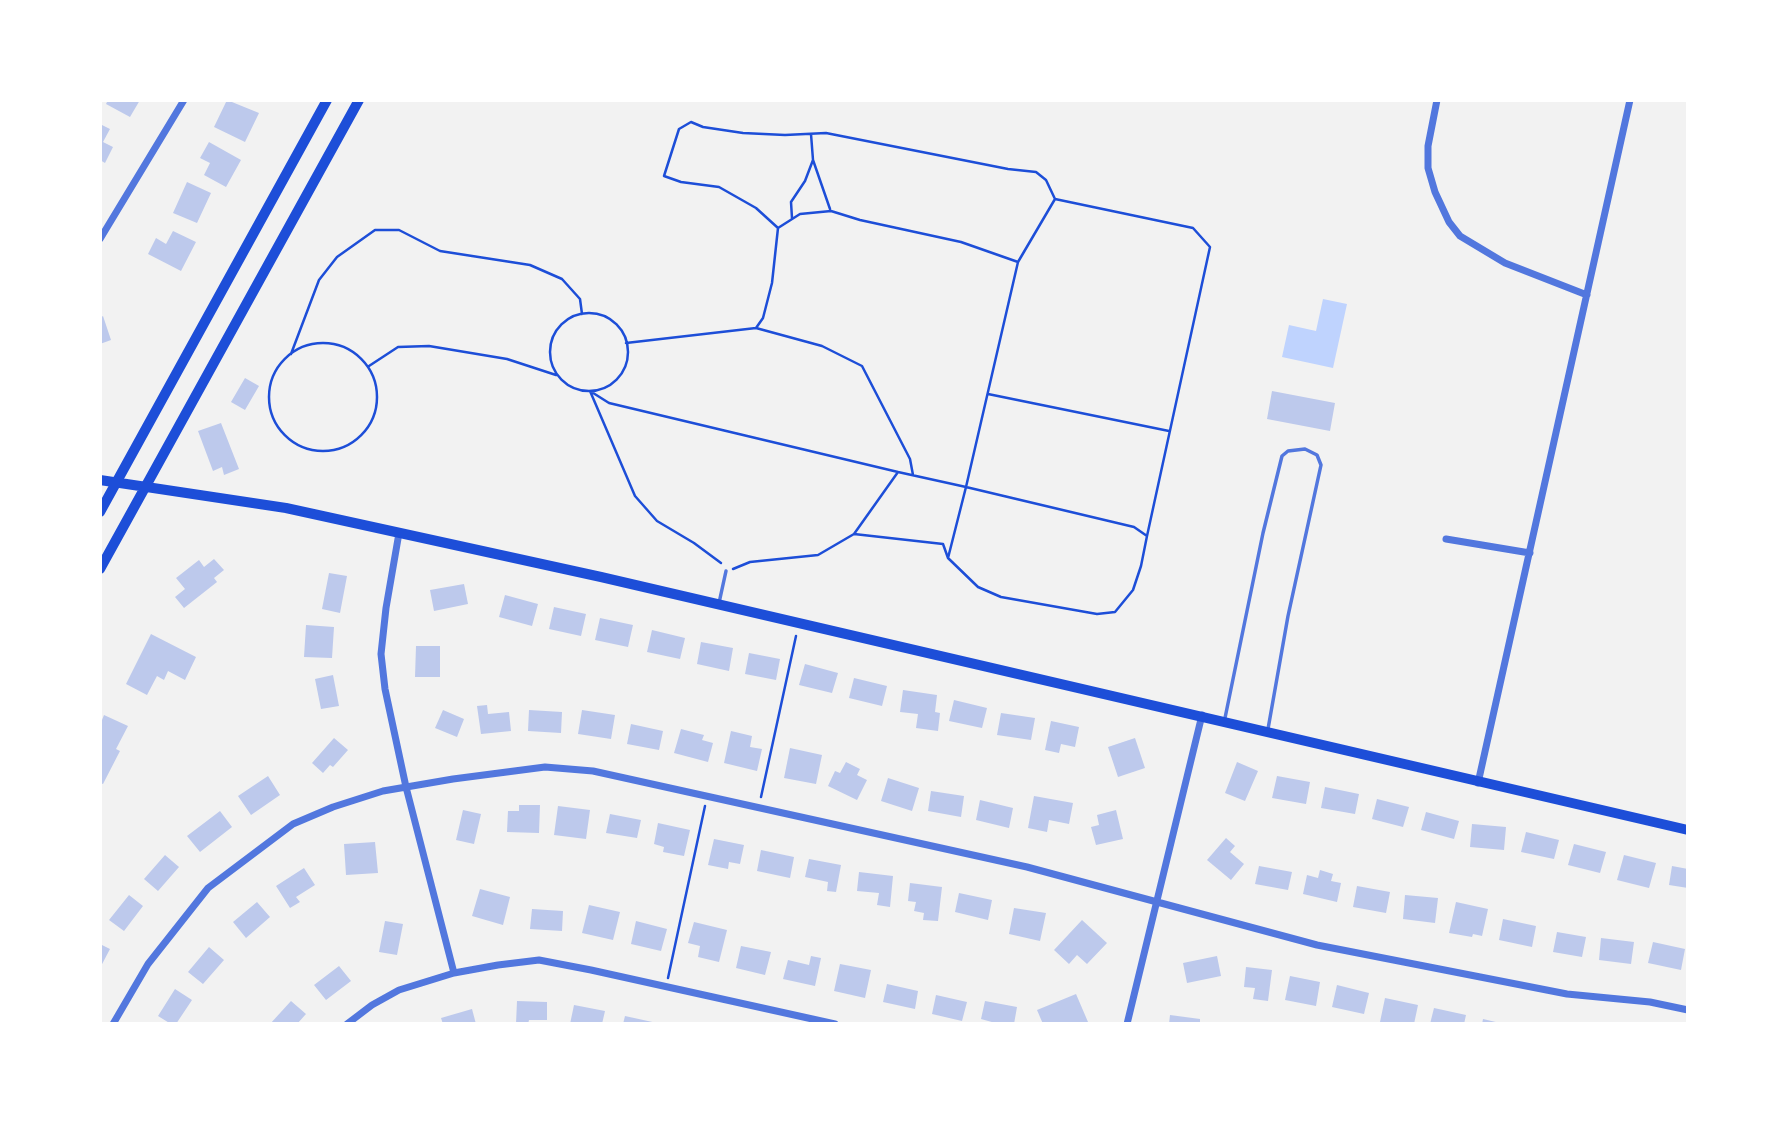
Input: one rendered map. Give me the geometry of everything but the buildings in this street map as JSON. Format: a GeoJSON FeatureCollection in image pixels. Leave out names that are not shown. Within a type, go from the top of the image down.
{"type":"FeatureCollection","features":[{"type":"Feature","properties":{"kind":"main road"},"geometry":{"type":"LineString","coordinates":[[100,512],[327,100]]}},
{"type":"Feature","properties":{"kind":"main road"},"geometry":{"type":"LineString","coordinates":[[100,569],[359,100]]}},
{"type":"Feature","properties":{"kind":"main road"},"geometry":{"type":"LineString","coordinates":[[100,480],[286,508],[799,622],[1688,830]]}},
{"type":"Feature","properties":{"kind":"street"},"geometry":{"type":"LineString","coordinates":[[100,239],[184,100]]}},
{"type":"Feature","properties":{"kind":"street"},"geometry":{"type":"LineString","coordinates":[[1437,100],[1428,146],[1427,168],[1449,222],[1460,236],[1505,263],[1587,295]]}},
{"type":"Feature","properties":{"kind":"street"},"geometry":{"type":"LineString","coordinates":[[1478,783],[1630,100]]}},
{"type":"Feature","properties":{"kind":"street"},"geometry":{"type":"LineString","coordinates":[[399,533],[381,654],[385,689],[406,787],[454,974]]}},
{"type":"Feature","properties":{"kind":"street"},"geometry":{"type":"LineString","coordinates":[[1446,539],[1530,553]]}},
{"type":"Feature","properties":{"kind":"street"},"geometry":{"type":"LineString","coordinates":[[1127,1024],[1202,715]]}},
{"type":"Feature","properties":{"kind":"street"},"geometry":{"type":"LineString","coordinates":[[113,1024],[148,964],[208,888],[293,824],[333,807],[383,791],[545,767],[593,771],[1027,867],[1317,945],[1567,994],[1650,1002],[1688,1010]]}},
{"type":"Feature","properties":{"kind":"street"},"geometry":{"type":"LineString","coordinates":[[347,1024],[372,1005],[399,990],[454,974],[539,960],[835,1024]]}},
{"type":"Feature","properties":{"kind":"lane"},"geometry":{"type":"LineString","coordinates":[[1224,721],[1282,456],[1287,452],[1306,449],[1317,455],[1321,465],[1288,617],[1267,731]]}},
{"type":"Feature","properties":{"kind":"lane"},"geometry":{"type":"LineString","coordinates":[[719,604],[726,571]]}},
{"type":"Feature","properties":{"kind":"path"},"geometry":{"type":"LineString","coordinates":[[778,228],[756,208],[719,187],[681,182],[664,176],[678,129],[691,122],[704,127],[743,133],[826,133],[1008,169],[1036,172],[1046,180],[1055,199]]}},
{"type":"Feature","properties":{"kind":"path"},"geometry":{"type":"LineString","coordinates":[[811,134],[813,160],[831,211]]}},
{"type":"Feature","properties":{"kind":"path"},"geometry":{"type":"LineString","coordinates":[[792,218],[792,202],[805,181],[813,160]]}},
{"type":"Feature","properties":{"kind":"path"},"geometry":{"type":"LineString","coordinates":[[948,558],[1018,262],[1055,199]]}},
{"type":"Feature","properties":{"kind":"path"},"geometry":{"type":"LineString","coordinates":[[854,534],[943,544],[948,558],[978,587],[1001,597],[1097,614],[1115,612],[1133,590],[1141,566],[1210,247],[1193,228],[1055,199]]}},
{"type":"Feature","properties":{"kind":"path"},"geometry":{"type":"LineString","coordinates":[[756,328],[763,318],[772,283],[778,228],[800,214],[831,211],[899,230],[961,242],[1018,262]]}},
{"type":"Feature","properties":{"kind":"path"},"geometry":{"type":"LineString","coordinates":[[291,354],[319,280],[337,257],[374,230],[399,230],[440,251],[530,265],[562,279],[580,299],[582,314]]}},
{"type":"Feature","properties":{"kind":"path"},"geometry":{"type":"LineString","coordinates":[[368,367],[398,347],[429,346],[507,359],[556,375],[578,390],[603,389],[614,382],[627,360],[626,343],[617,325],[607,317],[594,313],[569,318],[559,326],[552,337],[549,350],[556,375]]}},
{"type":"Feature","properties":{"kind":"path"},"geometry":{"type":"LineString","coordinates":[[626,343],[756,328],[822,346],[862,366],[910,459],[913,475]]}},
{"type":"Feature","properties":{"kind":"path"},"geometry":{"type":"LineString","coordinates":[[332,344],[356,354],[368,367],[376,384],[377,402],[373,420],[362,436],[346,446],[328,451],[310,450],[293,442],[280,430],[272,415],[269,398],[271,381],[279,366],[291,354],[307,346],[332,344]]}},
{"type":"Feature","properties":{"kind":"path"},"geometry":{"type":"LineString","coordinates":[[590,391],[609,403],[1134,527],[1147,536]]}},
{"type":"Feature","properties":{"kind":"path"},"geometry":{"type":"LineString","coordinates":[[590,391],[635,496],[657,521],[717,559],[726,571],[750,562],[818,555],[854,534],[898,472]]}},
{"type":"Feature","properties":{"kind":"path"},"geometry":{"type":"LineString","coordinates":[[988,394],[1169,431]]}},
{"type":"Feature","properties":{"kind":"path"},"geometry":{"type":"LineString","coordinates":[[759,807],[799,622]]}},
{"type":"Feature","properties":{"kind":"path"},"geometry":{"type":"LineString","coordinates":[[666,986],[707,796]]}},
{"type":"Feature","properties":{"kind":"water"},"geometry":{"type":"Polygon","coordinates":[[[1323,299],[1347,304],[1333,368],[1282,357],[1289,325],[1316,331],[1323,299]]]}}]}
